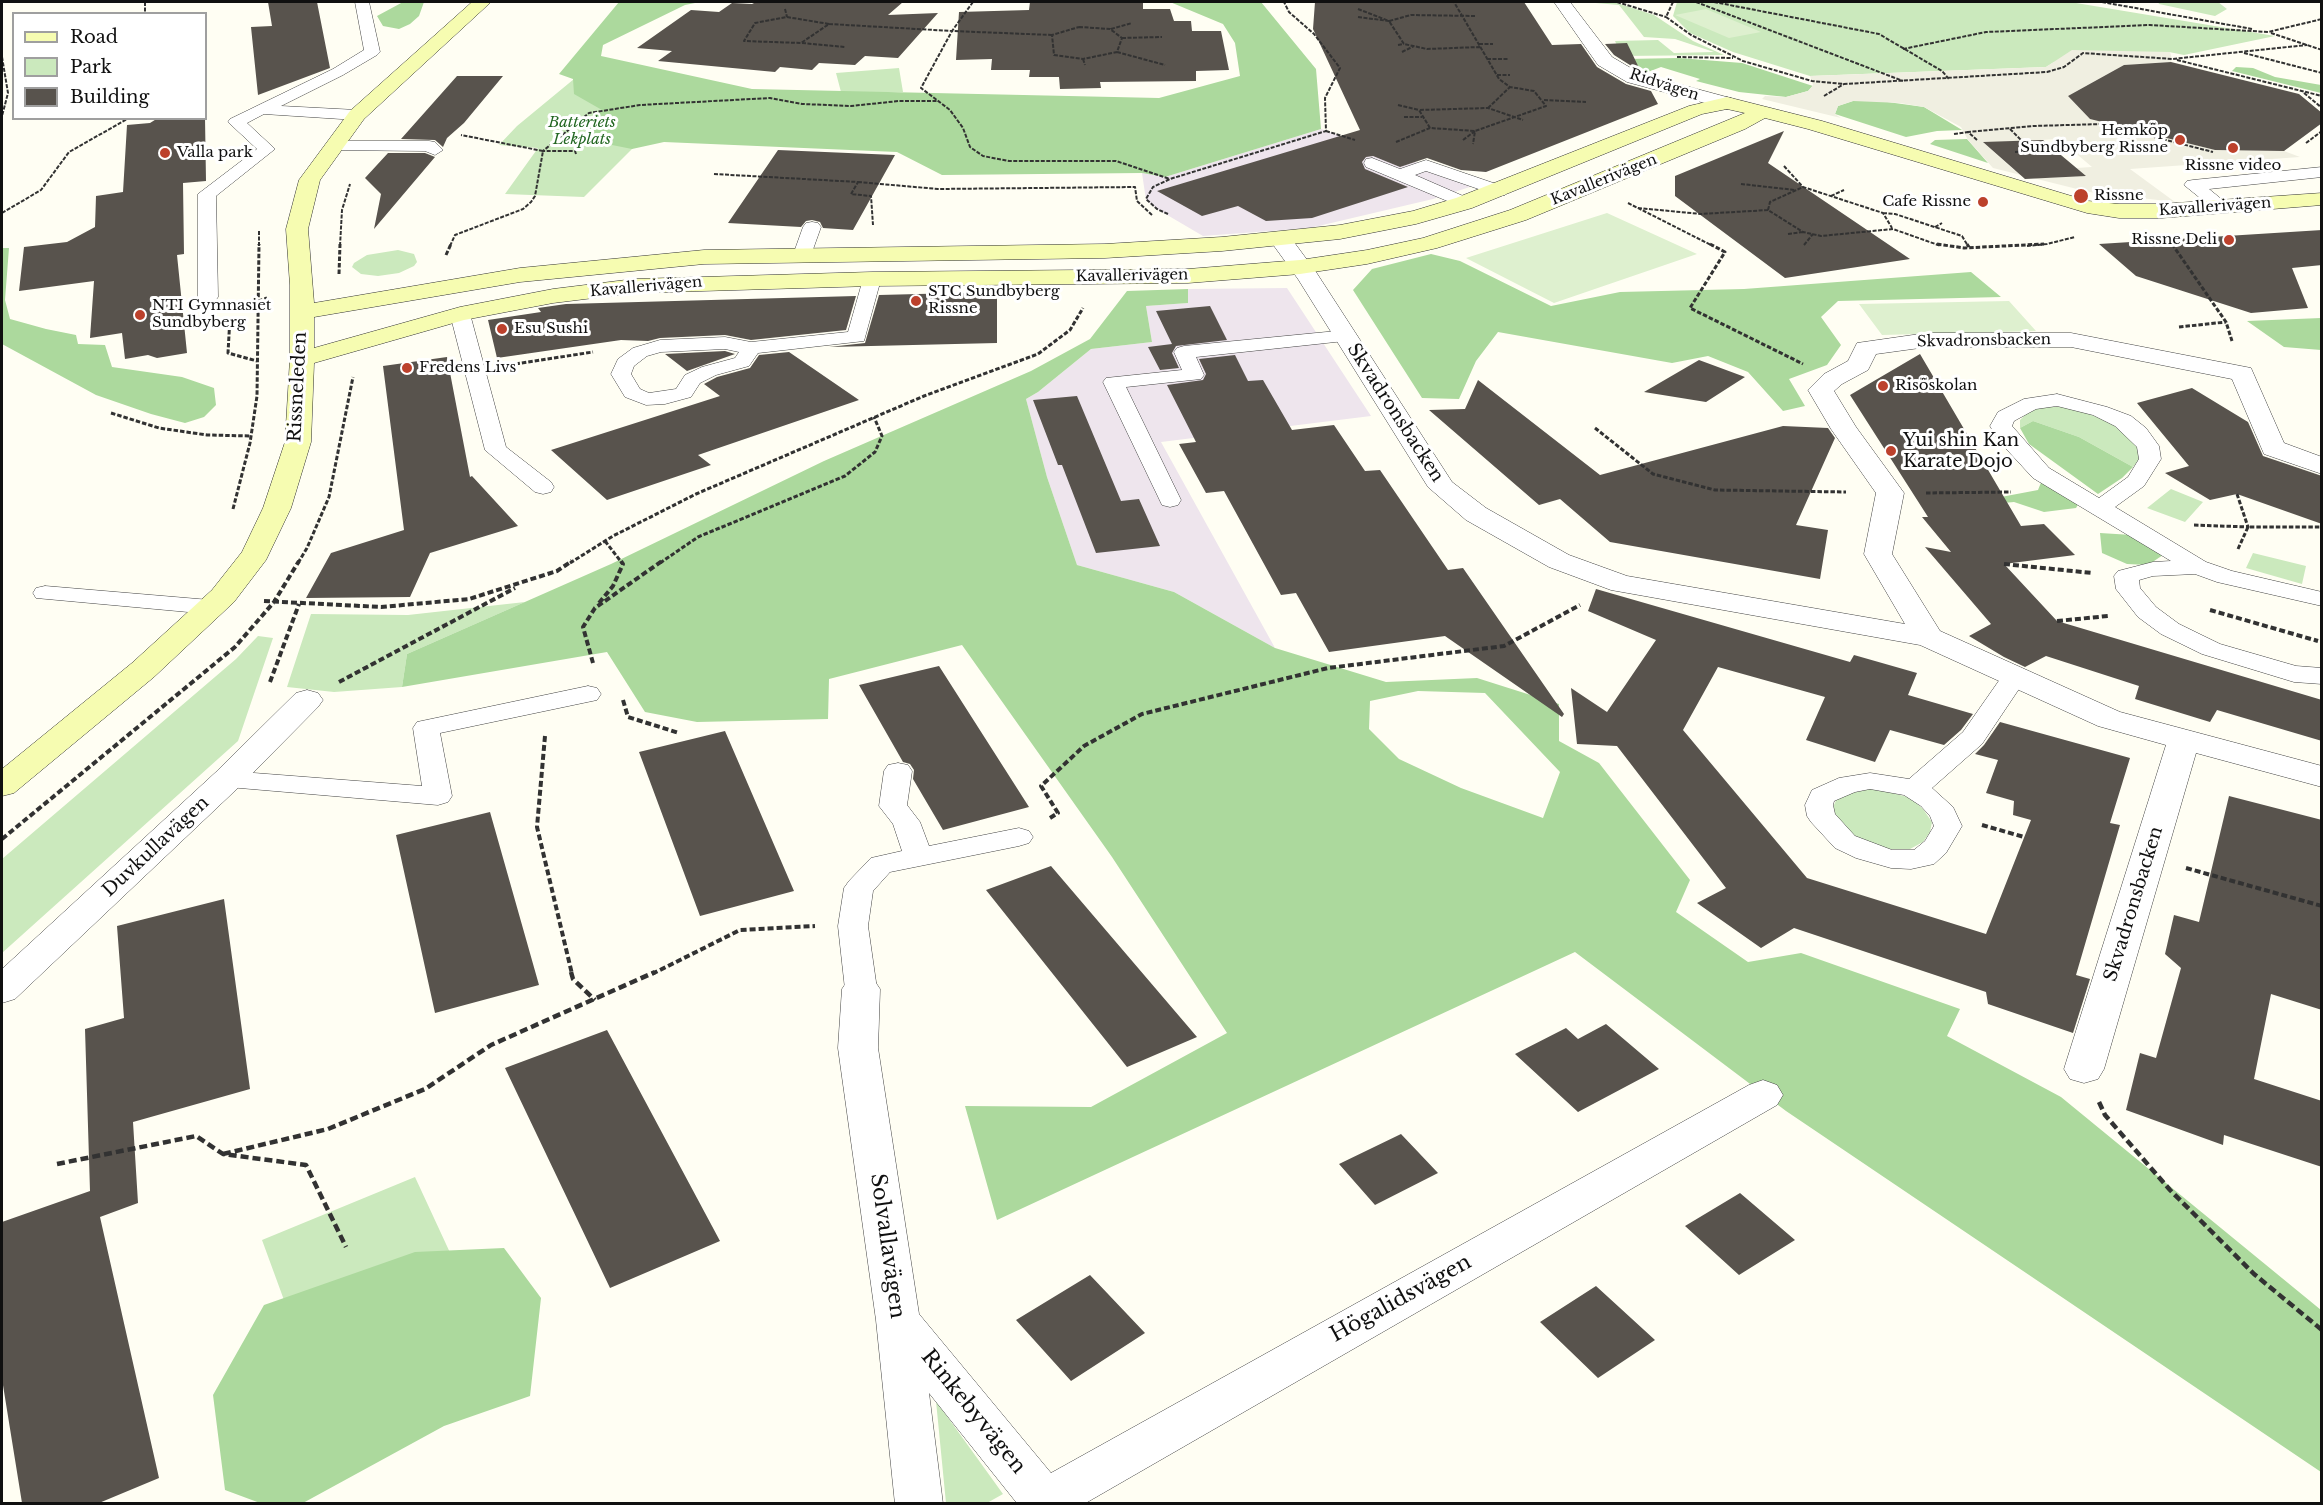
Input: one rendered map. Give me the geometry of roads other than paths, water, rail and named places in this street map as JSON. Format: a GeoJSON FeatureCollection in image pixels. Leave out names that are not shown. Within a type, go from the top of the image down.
{"type":"FeatureCollection","features":[{"type":"Feature","properties":{"kind":"street","name":"Rissneleden"},"geometry":{"type":"LineString","coordinates":[[2,786],[143,670],[216,601],[256,554],[278,508],[298,442],[302,312],[297,229],[310,180],[357,115],[420,56],[468,2]]}},
{"type":"Feature","properties":{"kind":"street","name":"Rissneleden"},"geometry":{"type":"LineString","coordinates":[[420,56],[445,37],[482,2]]}},
{"type":"Feature","properties":{"kind":"street","name":"Ridvägen"},"geometry":{"type":"LineString","coordinates":[[1562,2],[1605,61],[1634,78],[1680,93],[1727,104]]}},
{"type":"Feature","properties":{"kind":"street","name":"Kavallerivägen"},"geometry":{"type":"LineString","coordinates":[[302,312],[520,275],[704,257],[1105,251],[1280,239],[1377,225],[1464,203],[1499,191],[1696,110],[1727,104],[1815,125],[2087,207],[2119,211],[2161,211],[2322,199]]}},
{"type":"Feature","properties":{"kind":"street","name":"Kavallerivägen"},"geometry":{"type":"LineString","coordinates":[[302,359],[460,314],[553,296],[634,286],[872,279],[1188,276],[1299,267],[1367,257],[1429,243],[1518,215],[1738,125],[1762,112]]}},
{"type":"Feature","properties":{"kind":"street","name":"Skvadronsbacken"},"geometry":{"type":"LineString","coordinates":[[1280,239],[1347,336],[1442,487],[1476,514],[1559,561],[1621,584],[1928,637],[2109,719],[2322,777]]}},
{"type":"Feature","properties":{"kind":"street","name":"Skvadronsbacken"},"geometry":{"type":"LineString","coordinates":[[1928,637],[1878,554],[1890,493],[1844,429],[1821,390],[1833,379],[1859,365],[1866,348],[1927,340],[2071,340],[2242,373],[2273,448],[2322,466]]}},
{"type":"Feature","properties":{"kind":"street","name":"Duvkullavägen"},"geometry":{"type":"LineString","coordinates":[[2,990],[228,779],[307,700]]}},
{"type":"Feature","properties":{"kind":"street","name":"Skvadronsbacken"},"geometry":{"type":"LineString","coordinates":[[2084,1068],[2184,739]]}},
{"type":"Feature","properties":{"kind":"street","name":"Solvallavägen"},"geometry":{"type":"LineString","coordinates":[[861,989],[858,1048],[898,1320],[919,1503]]}},
{"type":"Feature","properties":{"kind":"street","name":"Högalidsvägen"},"geometry":{"type":"LineString","coordinates":[[1043,1502],[1763,1095]]}},
{"type":"Feature","properties":{"kind":"street","name":"Rinkebyvägen"},"geometry":{"type":"LineString","coordinates":[[898,1320],[1043,1502]]}},
{"type":"Feature","properties":{"kind":"lane"},"geometry":{"type":"LineString","coordinates":[[208,297],[207,194],[267,149],[236,122],[372,52],[362,2]]}},
{"type":"Feature","properties":{"kind":"lane"},"geometry":{"type":"LineString","coordinates":[[237,104],[264,109],[357,115]]}},
{"type":"Feature","properties":{"kind":"lane"},"geometry":{"type":"LineString","coordinates":[[335,146],[429,146],[435,150]]}},
{"type":"Feature","properties":{"kind":"lane"},"geometry":{"type":"LineString","coordinates":[[1372,163],[1464,203]]}},
{"type":"Feature","properties":{"kind":"lane"},"geometry":{"type":"LineString","coordinates":[[1400,175],[1426,165],[1499,191]]}},
{"type":"Feature","properties":{"kind":"lane"},"geometry":{"type":"LineString","coordinates":[[2221,206],[2193,185],[2322,172]]}},
{"type":"Feature","properties":{"kind":"lane"},"geometry":{"type":"LineString","coordinates":[[802,255],[812,227]]}},
{"type":"Feature","properties":{"kind":"lane"},"geometry":{"type":"LineString","coordinates":[[751,348],[742,362],[709,371],[693,379],[684,393],[665,398],[646,399],[632,393],[621,374],[625,363],[640,352],[660,346],[725,343],[751,348],[857,337],[872,279]]}},
{"type":"Feature","properties":{"kind":"lane"},"geometry":{"type":"LineString","coordinates":[[460,314],[496,450],[543,487]]}},
{"type":"Feature","properties":{"kind":"lane"},"geometry":{"type":"LineString","coordinates":[[1170,500],[1113,382],[1194,375],[1184,352],[1347,336]]}},
{"type":"Feature","properties":{"kind":"lane"},"geometry":{"type":"LineString","coordinates":[[2100,508],[2136,482],[2150,459],[2148,446],[2138,433],[2123,421],[2100,411],[2057,399],[2031,402],[2006,417],[2001,426],[2006,435],[2042,473],[2100,508],[2198,567],[2225,577],[2322,599]]}},
{"type":"Feature","properties":{"kind":"lane"},"geometry":{"type":"LineString","coordinates":[[2198,567],[2153,569],[2127,576],[2128,588],[2147,612],[2170,629],[2211,649],[2294,674],[2322,676]]}},
{"type":"Feature","properties":{"kind":"lane"},"geometry":{"type":"LineString","coordinates":[[45,593],[216,601]]}},
{"type":"Feature","properties":{"kind":"lane"},"geometry":{"type":"LineString","coordinates":[[1914,789],[1973,738],[2014,677]]}},
{"type":"Feature","properties":{"kind":"lane"},"geometry":{"type":"LineString","coordinates":[[228,779],[438,796],[426,728],[548,702],[594,687]]}},
{"type":"Feature","properties":{"kind":"lane"},"geometry":{"type":"LineString","coordinates":[[898,771],[893,806],[906,822],[918,855]]}},
{"type":"Feature","properties":{"kind":"lane"},"geometry":{"type":"LineString","coordinates":[[861,989],[853,926],[859,888],[881,865],[918,855],[1019,837]]}},
{"type":"Feature","properties":{"kind":"place","name":"Hemköp Sundbyberg Rissne"},"geometry":{"type":"Point","coordinates":[2180,140]}},
{"type":"Feature","properties":{"kind":"place","name":"Rissne video"},"geometry":{"type":"Point","coordinates":[2233,148]}},
{"type":"Feature","properties":{"kind":"place","name":"Valla park"},"geometry":{"type":"Point","coordinates":[165,153]}},
{"type":"Feature","properties":{"kind":"place","name":"Rissne"},"geometry":{"type":"Point","coordinates":[2081,196]}},
{"type":"Feature","properties":{"kind":"place","name":"Cafe Rissne"},"geometry":{"type":"Point","coordinates":[1983,202]}},
{"type":"Feature","properties":{"kind":"place","name":"Rissne Deli"},"geometry":{"type":"Point","coordinates":[2229,240]}},
{"type":"Feature","properties":{"kind":"place","name":"STC Sundbyberg Rissne"},"geometry":{"type":"Point","coordinates":[916,301]}},
{"type":"Feature","properties":{"kind":"place","name":"NTI Gymnasiet Sundbyberg"},"geometry":{"type":"Point","coordinates":[140,315]}},
{"type":"Feature","properties":{"kind":"place","name":"Esu Sushi"},"geometry":{"type":"Point","coordinates":[502,329]}},
{"type":"Feature","properties":{"kind":"place","name":"Fredens Livs"},"geometry":{"type":"Point","coordinates":[407,368]}},
{"type":"Feature","properties":{"kind":"place","name":"Risöskolan"},"geometry":{"type":"Point","coordinates":[1883,386]}},
{"type":"Feature","properties":{"kind":"place","name":"Yui shin Kan Karate Dojo"},"geometry":{"type":"Point","coordinates":[1891,451]}},
{"type":"Feature","properties":{"kind":"park label","name":"Batteriets Lekplats"},"geometry":{"type":"Point","coordinates":[582,132]}}]}
